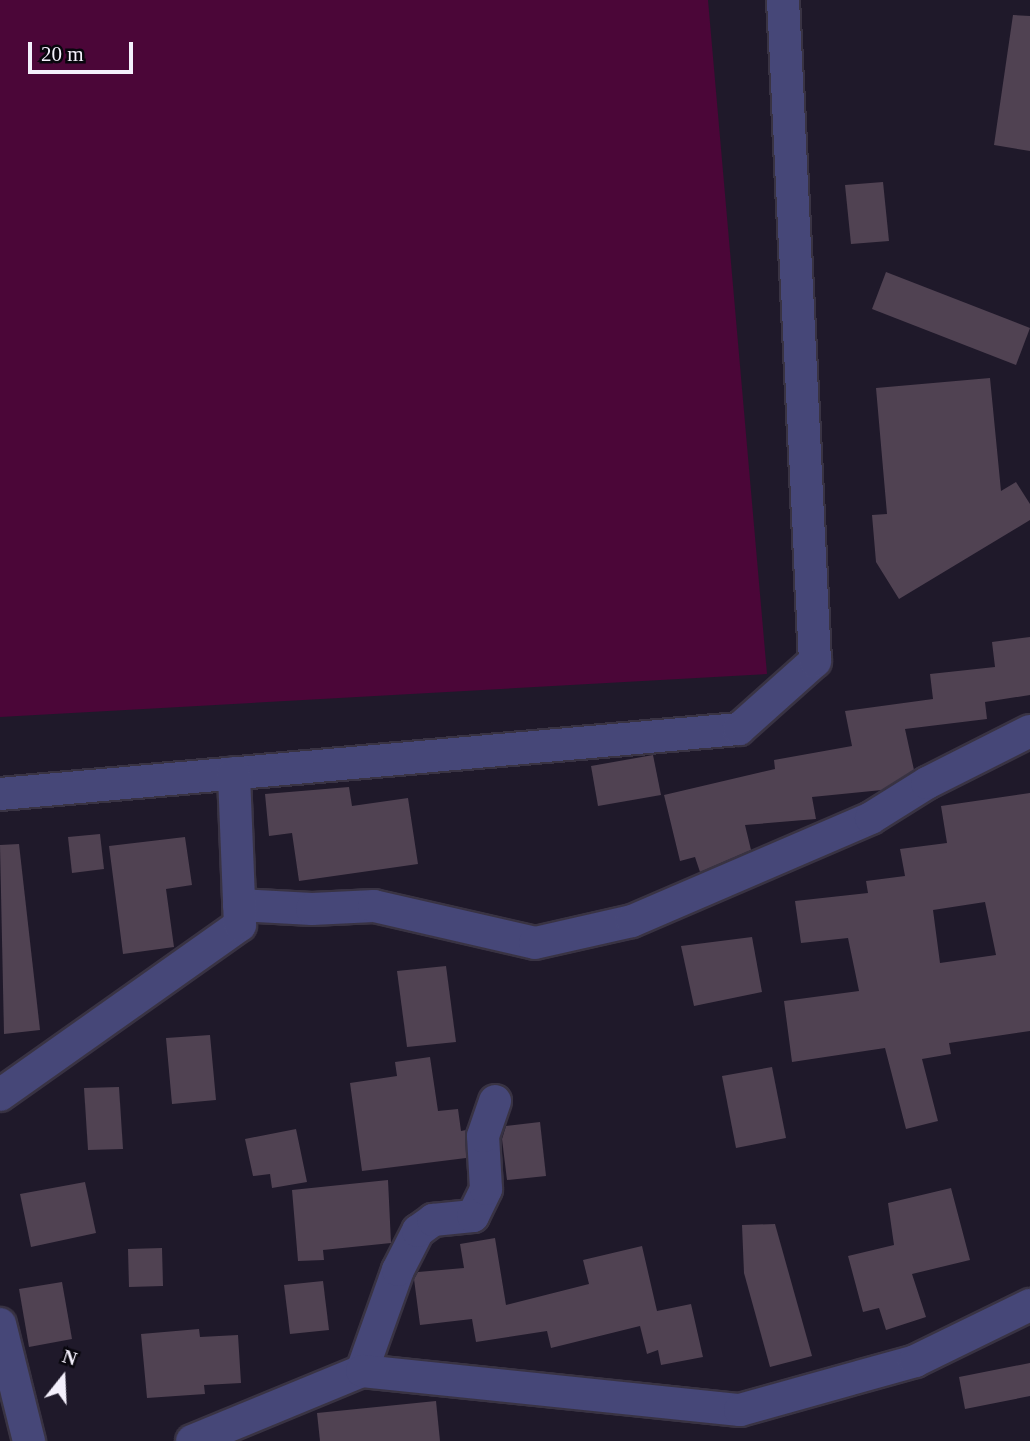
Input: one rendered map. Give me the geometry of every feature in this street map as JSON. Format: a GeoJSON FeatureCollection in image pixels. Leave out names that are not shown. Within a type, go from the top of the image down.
{"type":"FeatureCollection","features":[{"type":"Feature","properties":{"kind":"street"},"geometry":{"type":"LineString","coordinates":[[0,794],[739,729],[815,661],[783,0]]}},
{"type":"Feature","properties":{"kind":"street"},"geometry":{"type":"LineString","coordinates":[[239,905],[312,909],[374,906],[535,943],[632,921],[871,818],[927,783],[1030,731]]}},
{"type":"Feature","properties":{"kind":"street"},"geometry":{"type":"LineString","coordinates":[[0,1095],[240,925],[234,773]]}},
{"type":"Feature","properties":{"kind":"street"},"geometry":{"type":"LineString","coordinates":[[362,1371],[398,1270],[418,1231],[433,1220],[473,1216],[485,1189],[483,1136],[495,1101]]}},
{"type":"Feature","properties":{"kind":"street"},"geometry":{"type":"LineString","coordinates":[[192,1441],[362,1371],[740,1410],[915,1361],[1030,1305]]}},
{"type":"Feature","properties":{"kind":"street"},"geometry":{"type":"LineString","coordinates":[[0,1324],[29,1441]]}},
{"type":"Feature","properties":{"kind":"shaded area"},"geometry":{"type":"Polygon","coordinates":[[[0,0],[708,0],[767,674],[0,717],[0,0]]]}},
{"type":"Feature","properties":{"kind":"building"},"geometry":{"type":"Polygon","coordinates":[[[1013,15],[1030,16],[1030,151],[994,145],[1013,15]]]}},
{"type":"Feature","properties":{"kind":"building"},"geometry":{"type":"Polygon","coordinates":[[[883,182],[889,241],[851,244],[845,185],[883,182]]]}},
{"type":"Feature","properties":{"kind":"building"},"geometry":{"type":"Polygon","coordinates":[[[886,272],[1030,328],[1016,365],[872,309],[886,272]]]}},
{"type":"Feature","properties":{"kind":"building"},"geometry":{"type":"Polygon","coordinates":[[[990,378],[1001,491],[1016,482],[1030,504],[1030,520],[899,599],[876,562],[872,515],[887,514],[876,388],[990,378]]]}},
{"type":"Feature","properties":{"kind":"building"},"geometry":{"type":"Polygon","coordinates":[[[1030,637],[1030,695],[985,702],[987,719],[905,729],[914,770],[882,790],[812,797],[816,819],[745,825],[751,850],[700,872],[695,857],[680,861],[664,795],[775,769],[774,760],[852,746],[845,711],[933,699],[930,674],[995,667],[992,642],[1030,637]]]}},
{"type":"Feature","properties":{"kind":"building"},"geometry":{"type":"Polygon","coordinates":[[[653,755],[661,795],[598,806],[591,766],[653,755]]]}},
{"type":"Feature","properties":{"kind":"building"},"geometry":{"type":"Polygon","coordinates":[[[349,787],[352,806],[408,798],[418,864],[299,881],[292,833],[269,836],[265,794],[349,787]]]}},
{"type":"Feature","properties":{"kind":"building"},"geometry":{"type":"Polygon","coordinates":[[[1030,793],[1030,1031],[949,1043],[951,1054],[922,1059],[938,1121],[906,1129],[885,1048],[792,1062],[784,1001],[859,991],[848,938],[801,943],[795,901],[868,893],[866,881],[905,876],[900,849],[947,843],[941,806],[1030,793]],[[985,902],[933,910],[940,963],[996,955],[985,902]]]}},
{"type":"Feature","properties":{"kind":"building"},"geometry":{"type":"Polygon","coordinates":[[[100,834],[104,869],[72,873],[68,837],[100,834]]]}},
{"type":"Feature","properties":{"kind":"building"},"geometry":{"type":"Polygon","coordinates":[[[185,837],[192,885],[166,889],[174,947],[123,954],[109,846],[185,837]]]}},
{"type":"Feature","properties":{"kind":"building"},"geometry":{"type":"Polygon","coordinates":[[[19,844],[40,1030],[4,1034],[0,845],[19,844]]]}},
{"type":"Feature","properties":{"kind":"building"},"geometry":{"type":"Polygon","coordinates":[[[752,937],[762,992],[694,1006],[681,946],[752,937]]]}},
{"type":"Feature","properties":{"kind":"building"},"geometry":{"type":"Polygon","coordinates":[[[446,966],[456,1042],[407,1047],[397,971],[446,966]]]}},
{"type":"Feature","properties":{"kind":"building"},"geometry":{"type":"Polygon","coordinates":[[[210,1035],[216,1100],[172,1104],[166,1038],[210,1035]]]}},
{"type":"Feature","properties":{"kind":"building"},"geometry":{"type":"Polygon","coordinates":[[[430,1057],[438,1111],[458,1109],[461,1131],[466,1130],[466,1158],[362,1171],[350,1083],[397,1076],[395,1062],[430,1057]]]}},
{"type":"Feature","properties":{"kind":"building"},"geometry":{"type":"Polygon","coordinates":[[[772,1067],[786,1138],[736,1148],[722,1076],[772,1067]]]}},
{"type":"Feature","properties":{"kind":"building"},"geometry":{"type":"Polygon","coordinates":[[[119,1087],[123,1149],[88,1150],[84,1088],[119,1087]]]}},
{"type":"Feature","properties":{"kind":"building"},"geometry":{"type":"Polygon","coordinates":[[[540,1122],[546,1176],[507,1180],[502,1139],[506,1126],[540,1122]]]}},
{"type":"Feature","properties":{"kind":"building"},"geometry":{"type":"Polygon","coordinates":[[[296,1129],[307,1182],[272,1188],[270,1174],[253,1176],[245,1139],[296,1129]]]}},
{"type":"Feature","properties":{"kind":"building"},"geometry":{"type":"Polygon","coordinates":[[[388,1180],[391,1243],[323,1250],[324,1260],[298,1261],[292,1190],[388,1180]]]}},
{"type":"Feature","properties":{"kind":"building"},"geometry":{"type":"Polygon","coordinates":[[[85,1182],[96,1233],[31,1247],[20,1194],[85,1182]]]}},
{"type":"Feature","properties":{"kind":"building"},"geometry":{"type":"Polygon","coordinates":[[[951,1188],[970,1260],[912,1274],[926,1317],[886,1330],[879,1308],[863,1312],[848,1256],[894,1245],[888,1203],[951,1188]]]}},
{"type":"Feature","properties":{"kind":"building"},"geometry":{"type":"Polygon","coordinates":[[[775,1224],[812,1356],[770,1367],[744,1273],[742,1225],[775,1224]]]}},
{"type":"Feature","properties":{"kind":"building"},"geometry":{"type":"Polygon","coordinates":[[[495,1238],[506,1305],[589,1284],[583,1260],[642,1246],[657,1311],[691,1304],[703,1357],[661,1365],[658,1350],[647,1354],[640,1326],[551,1348],[547,1331],[476,1342],[472,1319],[420,1325],[414,1279],[418,1272],[464,1268],[460,1244],[495,1238]]]}},
{"type":"Feature","properties":{"kind":"building"},"geometry":{"type":"Polygon","coordinates":[[[162,1248],[163,1286],[129,1287],[128,1249],[162,1248]]]}},
{"type":"Feature","properties":{"kind":"building"},"geometry":{"type":"Polygon","coordinates":[[[323,1281],[329,1330],[290,1334],[284,1285],[323,1281]]]}},
{"type":"Feature","properties":{"kind":"building"},"geometry":{"type":"Polygon","coordinates":[[[62,1282],[72,1339],[29,1347],[19,1289],[62,1282]]]}},
{"type":"Feature","properties":{"kind":"building"},"geometry":{"type":"Polygon","coordinates":[[[199,1329],[200,1337],[238,1335],[241,1383],[204,1385],[205,1394],[147,1398],[141,1334],[199,1329]]]}},
{"type":"Feature","properties":{"kind":"building"},"geometry":{"type":"Polygon","coordinates":[[[1030,1363],[1030,1396],[965,1409],[959,1377],[1030,1363]]]}},
{"type":"Feature","properties":{"kind":"building"},"geometry":{"type":"Polygon","coordinates":[[[436,1401],[440,1441],[320,1441],[317,1413],[436,1401]]]}}]}
